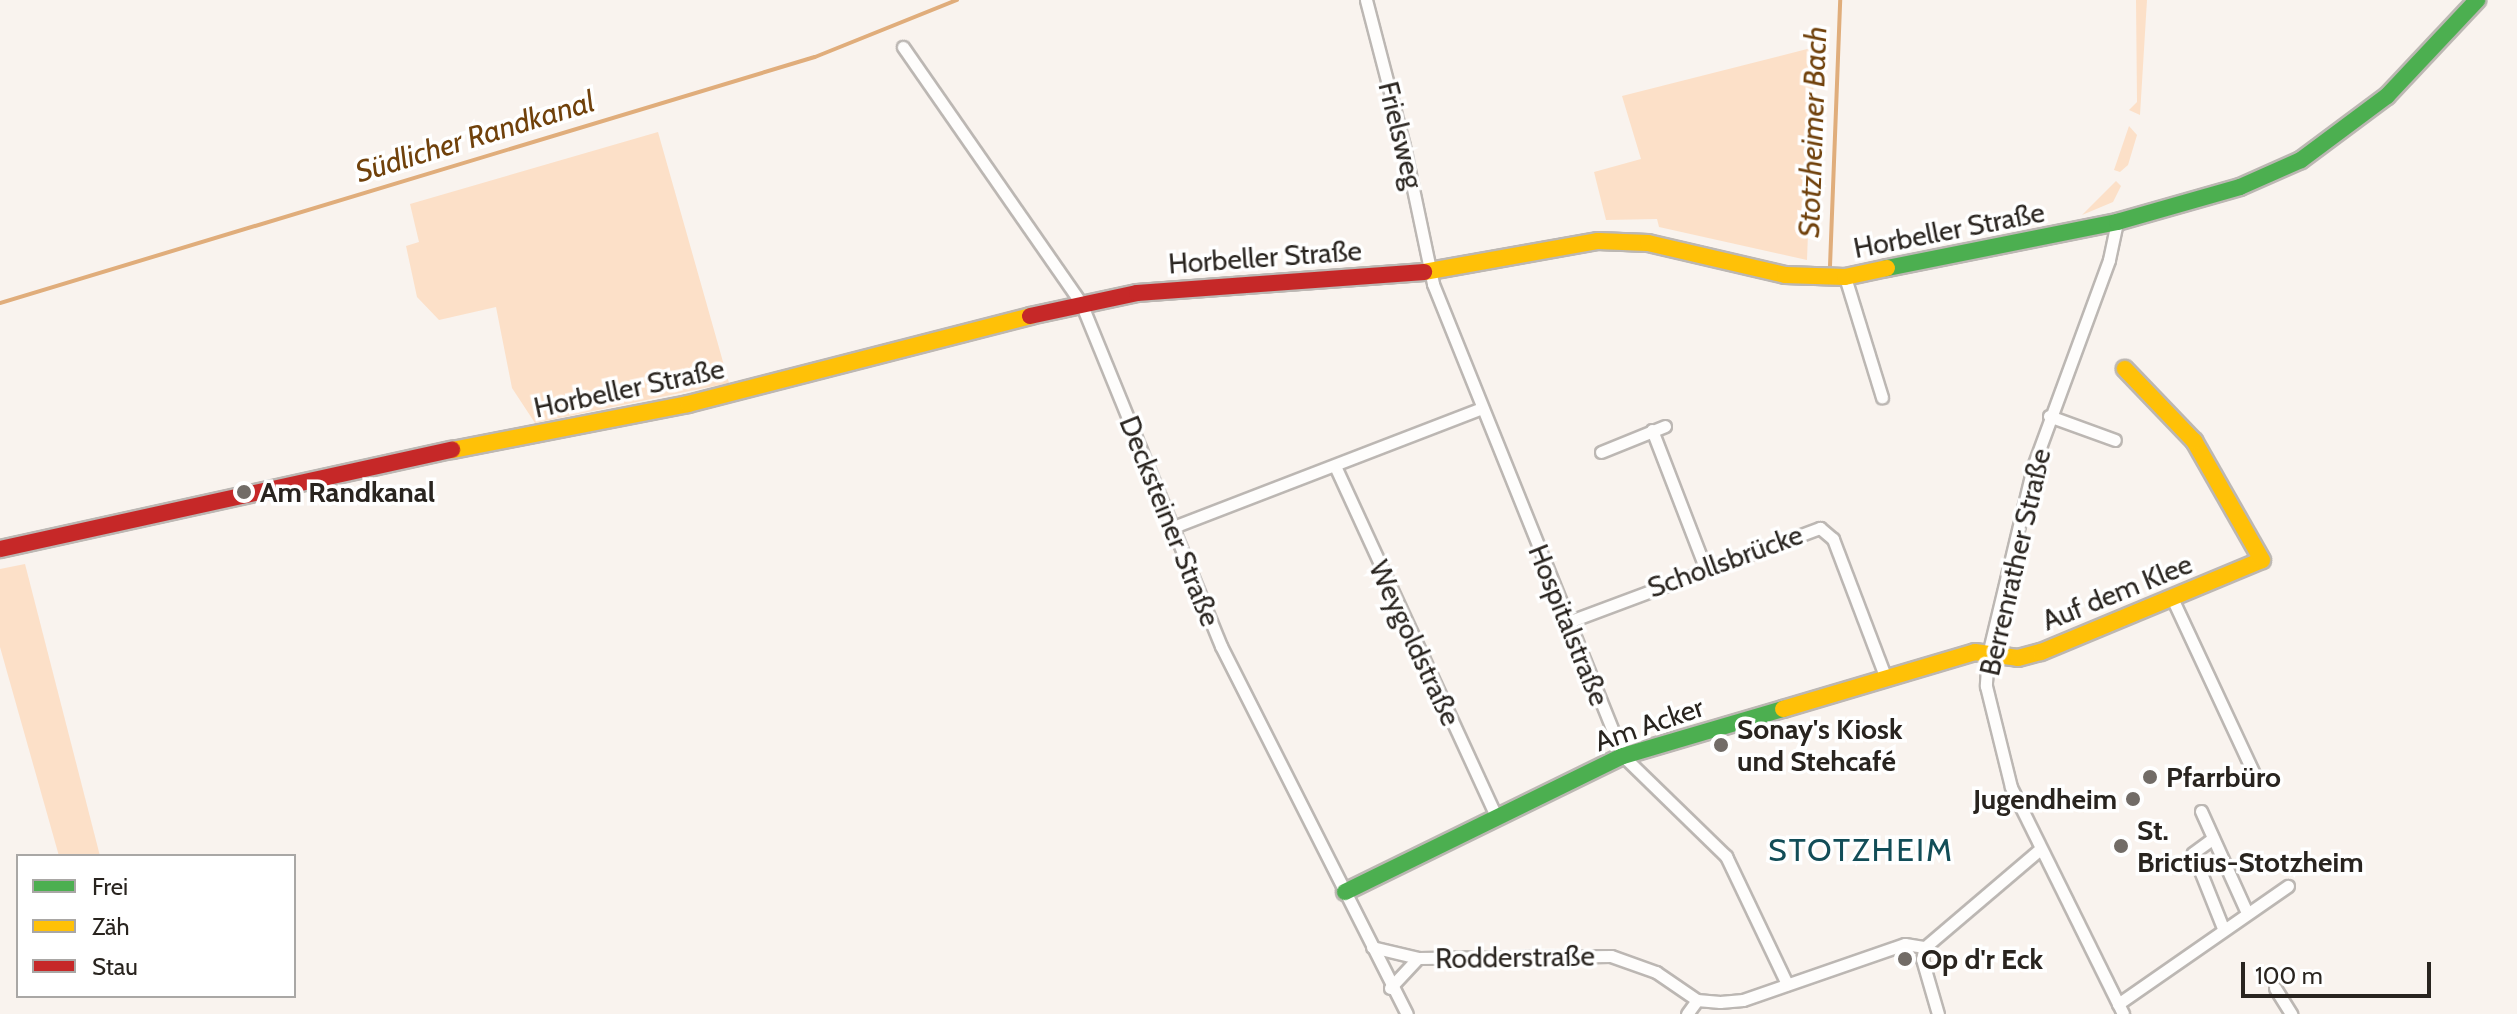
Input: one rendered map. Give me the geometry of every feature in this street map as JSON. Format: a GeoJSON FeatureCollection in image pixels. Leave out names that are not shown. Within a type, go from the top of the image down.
{"type":"FeatureCollection","features":[{"type":"Feature","properties":{"kind":"main road","name":"Horbeller Straße"},"geometry":{"type":"LineString","coordinates":[[0,549],[302,479],[688,404],[1081,303],[1193,286],[1430,272],[1612,241],[1648,243],[1785,275],[1845,277],[2117,222],[2240,187],[2301,160],[2387,96],[2477,0]]}},
{"type":"Feature","properties":{"kind":"main road","name":"Auf dem Klee"},"geometry":{"type":"LineString","coordinates":[[1988,654],[2018,658],[2041,652],[2262,560],[2194,441],[2125,369]]}},
{"type":"Feature","properties":{"kind":"main road","name":"Am Acker"},"geometry":{"type":"LineString","coordinates":[[1345,892],[1623,756],[1885,676],[1975,652],[1988,654]]}},
{"type":"Feature","properties":{"kind":"street","name":"Frielsweg"},"geometry":{"type":"LineString","coordinates":[[1366,0],[1408,161],[1430,272]]}},
{"type":"Feature","properties":{"kind":"street","name":"Decksteiner Straße"},"geometry":{"type":"LineString","coordinates":[[903,47],[1081,303],[1221,646],[1390,988],[1407,1014]]}},
{"type":"Feature","properties":{"kind":"street","name":"Berrenrather Straße"},"geometry":{"type":"LineString","coordinates":[[2117,222],[2109,260],[2049,416],[1988,654],[1986,686],[1998,752],[2039,850],[2120,1009]]}},
{"type":"Feature","properties":{"kind":"street","name":"Hospitalstraße"},"geometry":{"type":"LineString","coordinates":[[1430,272],[1480,409],[1623,756],[1726,856],[1787,984]]}},
{"type":"Feature","properties":{"kind":"street"},"geometry":{"type":"LineString","coordinates":[[1845,277],[1848,301],[1882,397]]}},
{"type":"Feature","properties":{"kind":"street"},"geometry":{"type":"LineString","coordinates":[[1171,528],[1480,409]]}},
{"type":"Feature","properties":{"kind":"street","name":"Berrenrather Straße"},"geometry":{"type":"LineString","coordinates":[[2049,416],[2115,440]]}},
{"type":"Feature","properties":{"kind":"street"},"geometry":{"type":"LineString","coordinates":[[1601,452],[1665,426]]}},
{"type":"Feature","properties":{"kind":"street"},"geometry":{"type":"LineString","coordinates":[[1652,430],[1705,567]]}},
{"type":"Feature","properties":{"kind":"street","name":"Weygoldstraße"},"geometry":{"type":"LineString","coordinates":[[1335,466],[1497,819]]}},
{"type":"Feature","properties":{"kind":"street","name":"Schollsbrücke"},"geometry":{"type":"LineString","coordinates":[[1568,622],[1810,528],[1829,533],[1885,676]]}},
{"type":"Feature","properties":{"kind":"street"},"geometry":{"type":"LineString","coordinates":[[2172,598],[2256,778]]}},
{"type":"Feature","properties":{"kind":"street"},"geometry":{"type":"LineString","coordinates":[[2201,811],[2247,913]]}},
{"type":"Feature","properties":{"kind":"street"},"geometry":{"type":"LineString","coordinates":[[2212,839],[2193,853],[2223,928]]}},
{"type":"Feature","properties":{"kind":"street"},"geometry":{"type":"LineString","coordinates":[[1938,1014],[1922,959],[1925,947],[2039,850]]}},
{"type":"Feature","properties":{"kind":"street"},"geometry":{"type":"LineString","coordinates":[[2120,1009],[2223,928],[2288,886]]}},
{"type":"Feature","properties":{"kind":"street"},"geometry":{"type":"LineString","coordinates":[[1687,1014],[1697,1000],[1743,1000],[1905,944],[1925,947]]}},
{"type":"Feature","properties":{"kind":"street","name":"Rodderstraße"},"geometry":{"type":"LineString","coordinates":[[1372,947],[1418,958],[1611,956],[1656,972],[1697,1000]]}},
{"type":"Feature","properties":{"kind":"street","name":"Rodderstraße"},"geometry":{"type":"LineString","coordinates":[[1390,988],[1418,958]]}},
{"type":"Feature","properties":{"kind":"street"},"geometry":{"type":"LineString","coordinates":[[2275,988],[2291,1014]]}},
{"type":"Feature","properties":{"kind":"shaded area"},"geometry":{"type":"Polygon","coordinates":[[[2136,0],[2147,0],[2140,115],[2129,110],[2137,102],[2136,0]]]}},
{"type":"Feature","properties":{"kind":"shaded area"},"geometry":{"type":"Polygon","coordinates":[[[1815,47],[1807,260],[1659,227],[1657,219],[1606,220],[1594,172],[1641,159],[1622,96],[1815,47]]]}},
{"type":"Feature","properties":{"kind":"shaded area"},"geometry":{"type":"Polygon","coordinates":[[[2129,126],[2137,135],[2128,165],[2120,172],[2114,170],[2129,126]]]}},
{"type":"Feature","properties":{"kind":"shaded area"},"geometry":{"type":"Polygon","coordinates":[[[658,132],[729,383],[535,423],[512,388],[496,307],[439,320],[417,297],[406,246],[419,242],[410,204],[658,132]]]}},
{"type":"Feature","properties":{"kind":"shaded area"},"geometry":{"type":"Polygon","coordinates":[[[2116,181],[2121,186],[2113,202],[2082,215],[2116,181]]]}},
{"type":"Feature","properties":{"kind":"shaded area"},"geometry":{"type":"Polygon","coordinates":[[[25,564],[99,854],[58,854],[0,647],[0,569],[25,564]]]}},
{"type":"Feature","properties":{"kind":"waterway","name":"Südlicher Randkanal"},"geometry":{"type":"LineString","coordinates":[[0,303],[815,57],[957,0]]}},
{"type":"Feature","properties":{"kind":"waterway","name":"Stotzheimer Bach"},"geometry":{"type":"LineString","coordinates":[[1830,266],[1840,0]]}},
{"type":"Feature","properties":{"kind":"traffic: fast"},"geometry":{"type":"LineString","coordinates":[[1887,268],[2117,222],[2240,187],[2301,160],[2387,96],[2477,0]]}},
{"type":"Feature","properties":{"kind":"traffic: fast"},"geometry":{"type":"LineString","coordinates":[[1345,892],[1623,756],[1783,709]]}},
{"type":"Feature","properties":{"kind":"traffic: slow"},"geometry":{"type":"LineString","coordinates":[[1424,272],[1598,241],[1648,243],[1785,275],[1845,277],[1887,268]]}},
{"type":"Feature","properties":{"kind":"traffic: slow"},"geometry":{"type":"LineString","coordinates":[[452,450],[688,404],[1030,316]]}},
{"type":"Feature","properties":{"kind":"traffic: slow"},"geometry":{"type":"LineString","coordinates":[[1783,709],[1975,652],[2018,658],[2041,652],[2262,560],[2194,441],[2125,369]]}},
{"type":"Feature","properties":{"kind":"traffic: jam"},"geometry":{"type":"LineString","coordinates":[[1030,316],[1137,293],[1424,272]]}},
{"type":"Feature","properties":{"kind":"traffic: jam"},"geometry":{"type":"LineString","coordinates":[[0,549],[452,450]]}},
{"type":"Feature","properties":{"kind":"place","name":"Am Randkanal"},"geometry":{"type":"Point","coordinates":[244,492]}},
{"type":"Feature","properties":{"kind":"place","name":"Sonay's Kiosk und Stehcafé"},"geometry":{"type":"Point","coordinates":[1721,745]}},
{"type":"Feature","properties":{"kind":"place","name":"Pfarrbüro"},"geometry":{"type":"Point","coordinates":[2150,777]}},
{"type":"Feature","properties":{"kind":"place","name":"Jugendheim"},"geometry":{"type":"Point","coordinates":[2133,799]}},
{"type":"Feature","properties":{"kind":"place","name":"St. Brictius-Stotzheim"},"geometry":{"type":"Point","coordinates":[2121,846]}},
{"type":"Feature","properties":{"kind":"place","name":"Op d'r Eck"},"geometry":{"type":"Point","coordinates":[1905,959]}},
{"type":"Feature","properties":{"kind":"district","name":"STOTZHEIM"},"geometry":{"type":"Point","coordinates":[1861,850]}}]}
